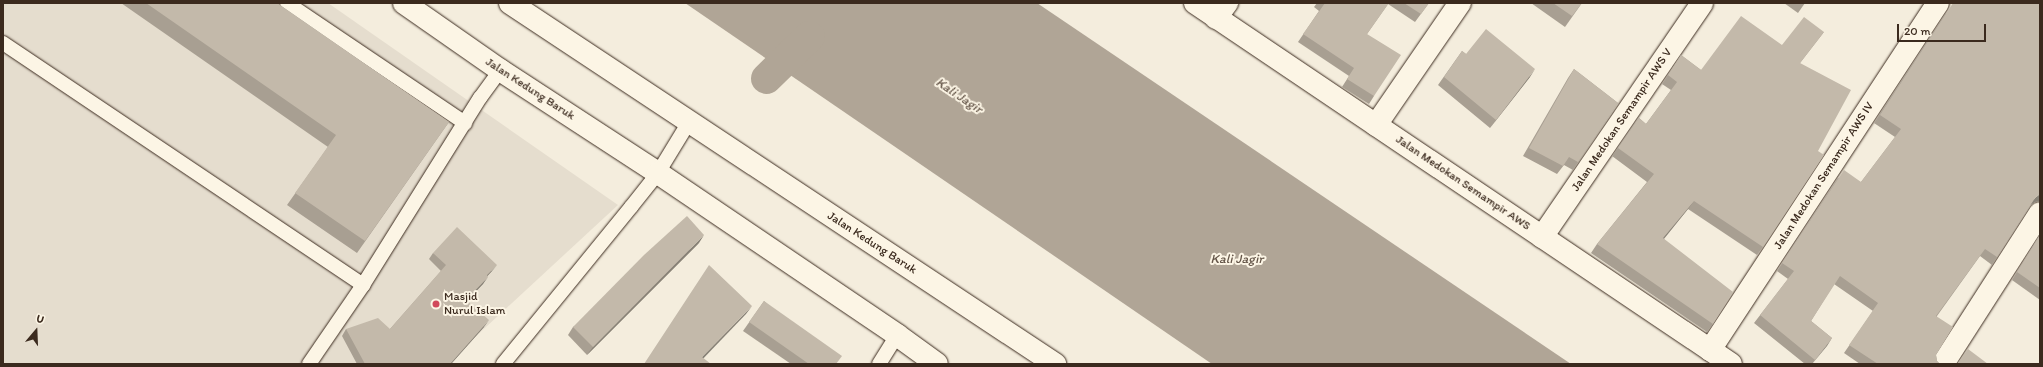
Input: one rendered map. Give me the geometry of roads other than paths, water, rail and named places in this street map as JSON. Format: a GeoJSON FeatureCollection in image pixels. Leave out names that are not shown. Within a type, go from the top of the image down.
{"type":"FeatureCollection","features":[{"type":"Feature","properties":{"kind":"street","name":"Jalan Kedung Baruk"},"geometry":{"type":"LineString","coordinates":[[404,3],[500,70],[658,173],[897,335],[937,364]]}},
{"type":"Feature","properties":{"kind":"street","name":"Jalan Kedung Baruk"},"geometry":{"type":"LineString","coordinates":[[510,3],[1055,364]]}},
{"type":"Feature","properties":{"kind":"street","name":"Jalan Medokan Semampir AWS"},"geometry":{"type":"LineString","coordinates":[[1195,3],[1221,10],[1376,125],[1731,364]]}},
{"type":"Feature","properties":{"kind":"street"},"geometry":{"type":"LineString","coordinates":[[1376,125],[1460,3]]}},
{"type":"Feature","properties":{"kind":"street","name":"Jalan Medokan Semampir AWS V"},"geometry":{"type":"LineString","coordinates":[[1542,237],[1702,3]]}},
{"type":"Feature","properties":{"kind":"street","name":"Jalan Medokan Semampir AWS IV"},"geometry":{"type":"LineString","coordinates":[[1710,350],[1938,3]]}},
{"type":"Feature","properties":{"kind":"street"},"geometry":{"type":"LineString","coordinates":[[1943,364],[2040,212]]}},
{"type":"Feature","properties":{"kind":"lane"},"geometry":{"type":"LineString","coordinates":[[287,3],[464,123]]}},
{"type":"Feature","properties":{"kind":"lane"},"geometry":{"type":"LineString","coordinates":[[3,42],[363,285]]}},
{"type":"Feature","properties":{"kind":"lane"},"geometry":{"type":"LineString","coordinates":[[309,364],[363,285],[464,123],[500,70]]}},
{"type":"Feature","properties":{"kind":"lane"},"geometry":{"type":"LineString","coordinates":[[503,364],[658,173],[689,122]]}},
{"type":"Feature","properties":{"kind":"lane"},"geometry":{"type":"LineString","coordinates":[[878,364],[897,335]]}},
{"type":"Feature","properties":{"kind":"water","name":"Kali Jagir"},"geometry":{"type":"Polygon","coordinates":[[[685,3],[1037,3],[1571,364],[1212,364],[685,3]]]}},
{"type":"Feature","properties":{"kind":"waterway"},"geometry":{"type":"LineString","coordinates":[[766,78],[809,36]]}},
{"type":"Feature","properties":{"kind":"place","name":"Masjid Nurul Islam"},"geometry":{"type":"Point","coordinates":[436,304]}}]}
